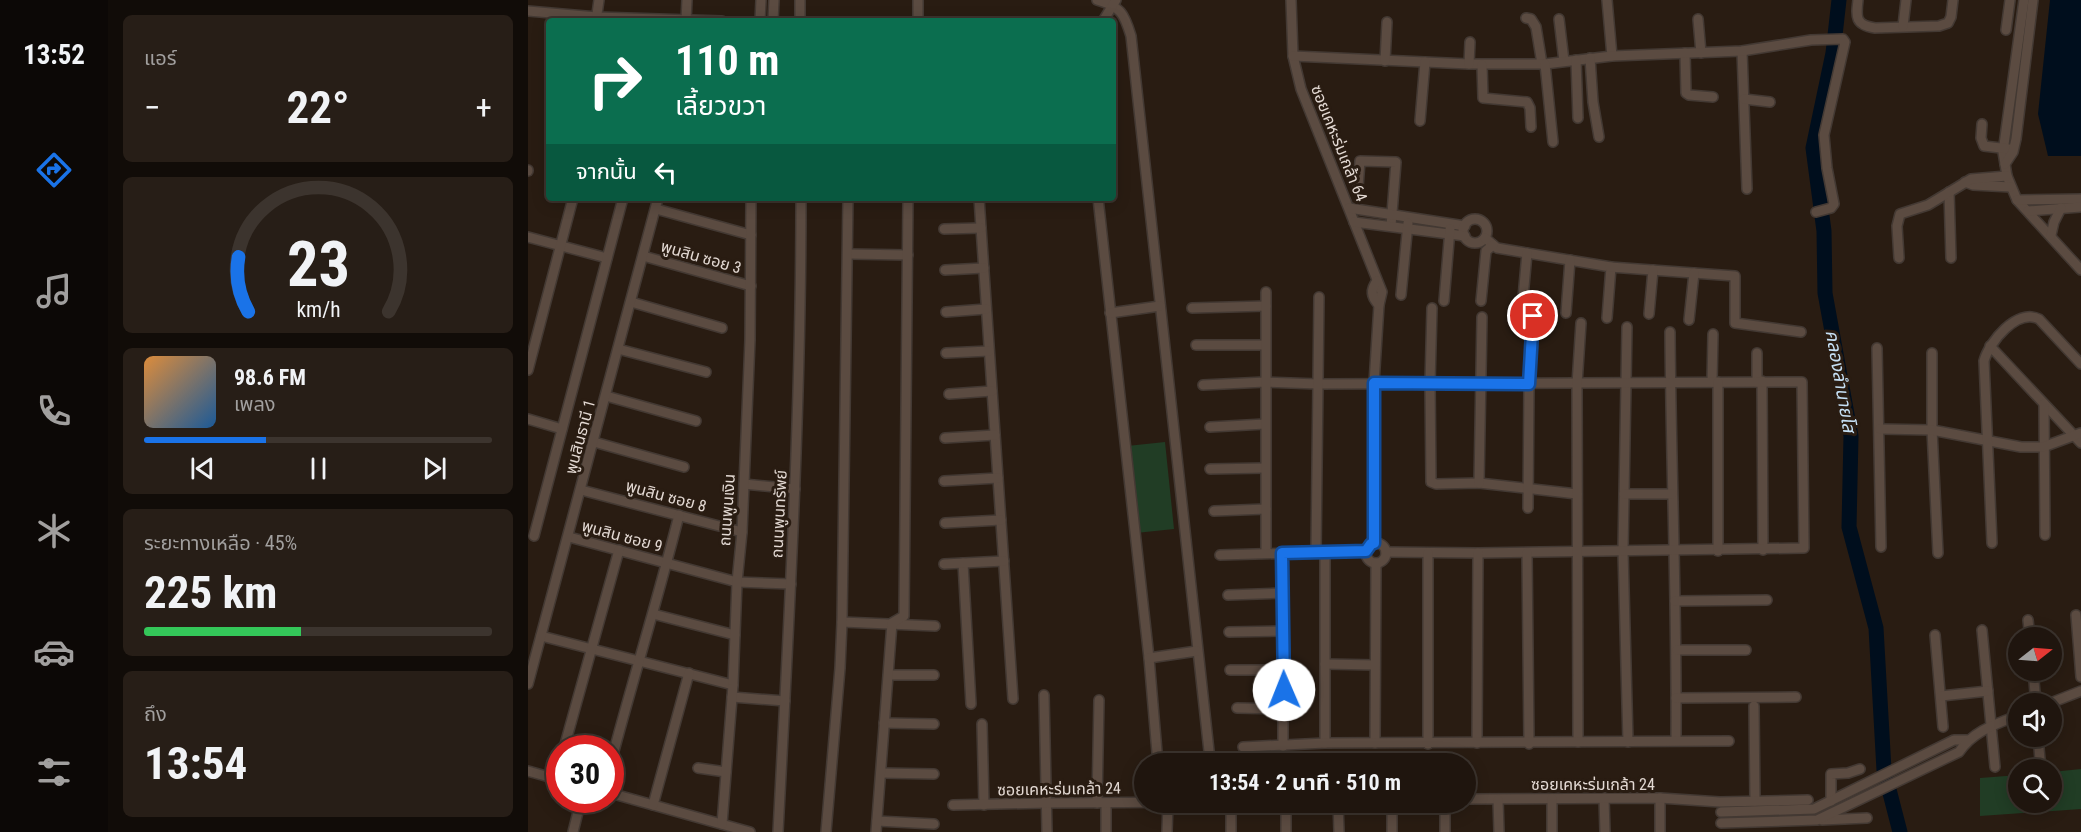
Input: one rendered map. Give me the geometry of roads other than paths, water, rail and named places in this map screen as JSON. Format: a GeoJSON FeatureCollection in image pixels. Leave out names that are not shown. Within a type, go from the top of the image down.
{"type":"FeatureCollection","features":[{"type":"Feature","properties":{"kind":"street"},"geometry":{"type":"LineString","coordinates":[[596,18],[599,0]]}},
{"type":"Feature","properties":{"kind":"street"},"geometry":{"type":"LineString","coordinates":[[686,18],[687,0]]}},
{"type":"Feature","properties":{"kind":"street"},"geometry":{"type":"LineString","coordinates":[[760,18],[761,0]]}},
{"type":"Feature","properties":{"kind":"street"},"geometry":{"type":"LineString","coordinates":[[773,18],[774,0]]}},
{"type":"Feature","properties":{"kind":"street"},"geometry":{"type":"LineString","coordinates":[[800,0],[800,18]]}},
{"type":"Feature","properties":{"kind":"street"},"geometry":{"type":"LineString","coordinates":[[918,0],[918,18]]}},
{"type":"Feature","properties":{"kind":"street"},"geometry":{"type":"LineString","coordinates":[[1097,0],[1115,2],[1126,17],[1131,36],[1209,751]]}},
{"type":"Feature","properties":{"kind":"street","name":"ซอยเคหะร่มเกล้า 64"},"geometry":{"type":"LineString","coordinates":[[1291,0],[1293,56],[1301,89],[1382,292],[1379,305]]}},
{"type":"Feature","properties":{"kind":"street"},"geometry":{"type":"LineString","coordinates":[[1607,0],[1612,56]]}},
{"type":"Feature","properties":{"kind":"street"},"geometry":{"type":"LineString","coordinates":[[1858,0],[1857,18],[1864,27],[1875,28],[1939,26],[1948,22],[1951,17],[1953,0]]}},
{"type":"Feature","properties":{"kind":"street"},"geometry":{"type":"LineString","coordinates":[[1903,26],[1906,0]]}},
{"type":"Feature","properties":{"kind":"street"},"geometry":{"type":"LineString","coordinates":[[2006,30],[2010,0]]}},
{"type":"Feature","properties":{"kind":"street"},"geometry":{"type":"LineString","coordinates":[[2024,0],[2023,41],[2005,164],[2007,176],[2018,200],[2081,270]]}},
{"type":"Feature","properties":{"kind":"street"},"geometry":{"type":"LineString","coordinates":[[2023,41],[2033,0]]}},
{"type":"Feature","properties":{"kind":"street"},"geometry":{"type":"LineString","coordinates":[[1105,18],[1115,2]]}},
{"type":"Feature","properties":{"kind":"street"},"geometry":{"type":"LineString","coordinates":[[528,11],[588,18]]}},
{"type":"Feature","properties":{"kind":"street"},"geometry":{"type":"LineString","coordinates":[[1526,18],[1531,19],[1536,27],[1544,64],[1552,142]]}},
{"type":"Feature","properties":{"kind":"street"},"geometry":{"type":"LineString","coordinates":[[1559,19],[1564,61]]}},
{"type":"Feature","properties":{"kind":"street"},"geometry":{"type":"LineString","coordinates":[[1698,19],[1701,53]]}},
{"type":"Feature","properties":{"kind":"street"},"geometry":{"type":"LineString","coordinates":[[1385,60],[1387,22]]}},
{"type":"Feature","properties":{"kind":"street"},"geometry":{"type":"LineString","coordinates":[[1293,56],[1482,65],[1544,64],[1612,56],[1742,51],[1822,39],[1843,39],[1845,42],[1824,135],[1834,204],[1832,207],[1816,212]]}},
{"type":"Feature","properties":{"kind":"street"},"geometry":{"type":"LineString","coordinates":[[1469,64],[1470,42]]}},
{"type":"Feature","properties":{"kind":"street"},"geometry":{"type":"LineString","coordinates":[[1742,51],[1747,189]]}},
{"type":"Feature","properties":{"kind":"street"},"geometry":{"type":"LineString","coordinates":[[1685,53],[1686,93],[1713,97]]}},
{"type":"Feature","properties":{"kind":"street"},"geometry":{"type":"LineString","coordinates":[[1590,58],[1593,102],[1599,137]]}},
{"type":"Feature","properties":{"kind":"street"},"geometry":{"type":"LineString","coordinates":[[1576,60],[1578,118]]}},
{"type":"Feature","properties":{"kind":"street"},"geometry":{"type":"LineString","coordinates":[[1420,121],[1425,62]]}},
{"type":"Feature","properties":{"kind":"street"},"geometry":{"type":"LineString","coordinates":[[1482,65],[1483,98],[1527,102],[1530,108],[1531,127]]}},
{"type":"Feature","properties":{"kind":"street"},"geometry":{"type":"LineString","coordinates":[[1744,99],[1770,102]]}},
{"type":"Feature","properties":{"kind":"street"},"geometry":{"type":"LineString","coordinates":[[1982,124],[1981,138],[1984,146],[2009,149]]}},
{"type":"Feature","properties":{"kind":"street"},"geometry":{"type":"LineString","coordinates":[[1358,187],[1360,161],[1396,162],[1391,226]]}},
{"type":"Feature","properties":{"kind":"street"},"geometry":{"type":"LineString","coordinates":[[1899,258],[1897,226],[1900,214],[1928,205],[1965,182],[1976,178],[2007,176]]}},
{"type":"Feature","properties":{"kind":"street"},"geometry":{"type":"LineString","coordinates":[[1965,182],[1973,185],[2011,187]]}},
{"type":"Feature","properties":{"kind":"street"},"geometry":{"type":"LineString","coordinates":[[1948,192],[1951,258]]}},
{"type":"Feature","properties":{"kind":"street"},"geometry":{"type":"LineString","coordinates":[[2018,200],[2081,199]]}},
{"type":"Feature","properties":{"kind":"street"},"geometry":{"type":"LineString","coordinates":[[528,370],[572,201]]}},
{"type":"Feature","properties":{"kind":"street"},"geometry":{"type":"LineString","coordinates":[[534,536],[622,201]]}},
{"type":"Feature","properties":{"kind":"street","name":"พูนสินธานี 1"},"geometry":{"type":"LineString","coordinates":[[528,684],[657,201]]}},
{"type":"Feature","properties":{"kind":"street","name":"ถนนพูนเงิน"},"geometry":{"type":"LineString","coordinates":[[722,824],[733,686],[736,582],[742,532],[751,286],[751,201]]}},
{"type":"Feature","properties":{"kind":"street","name":"ถนนพูนทรัพย์"},"geometry":{"type":"LineString","coordinates":[[778,832],[795,489],[802,280],[801,201]]}},
{"type":"Feature","properties":{"kind":"street"},"geometry":{"type":"LineString","coordinates":[[826,832],[842,622],[848,201]]}},
{"type":"Feature","properties":{"kind":"street"},"geometry":{"type":"LineString","coordinates":[[892,623],[904,616],[908,201]]}},
{"type":"Feature","properties":{"kind":"street"},"geometry":{"type":"LineString","coordinates":[[979,201],[1013,699]]}},
{"type":"Feature","properties":{"kind":"street"},"geometry":{"type":"LineString","coordinates":[[1098,201],[1149,658],[1157,753]]}},
{"type":"Feature","properties":{"kind":"street"},"geometry":{"type":"LineString","coordinates":[[2028,210],[2081,207]]}},
{"type":"Feature","properties":{"kind":"street"},"geometry":{"type":"LineString","coordinates":[[1349,208],[1465,226],[1474,219],[1482,222],[1487,228],[1485,238],[1473,243],[1465,236],[1354,222]]}},
{"type":"Feature","properties":{"kind":"street"},"geometry":{"type":"LineString","coordinates":[[2051,235],[2061,208]]}},
{"type":"Feature","properties":{"kind":"street"},"geometry":{"type":"LineString","coordinates":[[656,209],[751,235]]}},
{"type":"Feature","properties":{"kind":"street"},"geometry":{"type":"LineString","coordinates":[[1401,295],[1409,217]]}},
{"type":"Feature","properties":{"kind":"street"},"geometry":{"type":"LineString","coordinates":[[1444,301],[1450,224]]}},
{"type":"Feature","properties":{"kind":"street"},"geometry":{"type":"LineString","coordinates":[[1465,226],[1465,236]]}},
{"type":"Feature","properties":{"kind":"street"},"geometry":{"type":"LineString","coordinates":[[944,229],[981,228]]}},
{"type":"Feature","properties":{"kind":"street"},"geometry":{"type":"LineString","coordinates":[[528,236],[607,258]]}},
{"type":"Feature","properties":{"kind":"street"},"geometry":{"type":"LineString","coordinates":[[1485,238],[1497,249],[1610,267],[1735,276],[1736,322],[1801,332]]}},
{"type":"Feature","properties":{"kind":"street"},"geometry":{"type":"LineString","coordinates":[[1481,301],[1486,251],[1493,245]]}},
{"type":"Feature","properties":{"kind":"street"},"geometry":{"type":"LineString","coordinates":[[1522,309],[1527,253]]}},
{"type":"Feature","properties":{"kind":"street"},"geometry":{"type":"LineString","coordinates":[[849,254],[908,255]]}},
{"type":"Feature","properties":{"kind":"street","name":"พูนสิน ซอย 3"},"geometry":{"type":"LineString","coordinates":[[643,256],[751,286]]}},
{"type":"Feature","properties":{"kind":"street"},"geometry":{"type":"LineString","coordinates":[[1566,313],[1569,260]]}},
{"type":"Feature","properties":{"kind":"street"},"geometry":{"type":"LineString","coordinates":[[1607,318],[1610,267]]}},
{"type":"Feature","properties":{"kind":"street"},"geometry":{"type":"LineString","coordinates":[[945,270],[984,268]]}},
{"type":"Feature","properties":{"kind":"street"},"geometry":{"type":"LineString","coordinates":[[1649,314],[1653,270]]}},
{"type":"Feature","properties":{"kind":"street"},"geometry":{"type":"LineString","coordinates":[[1689,320],[1694,273]]}},
{"type":"Feature","properties":{"kind":"street"},"geometry":{"type":"LineString","coordinates":[[1374,543],[1374,383],[1379,305],[1374,300],[1372,287],[1377,281]]}},
{"type":"Feature","properties":{"kind":"street"},"geometry":{"type":"LineString","coordinates":[[1266,292],[1266,553]]}},
{"type":"Feature","properties":{"kind":"street"},"geometry":{"type":"LineString","coordinates":[[1319,297],[1318,384],[1325,743]]}},
{"type":"Feature","properties":{"kind":"street"},"geometry":{"type":"LineString","coordinates":[[631,302],[722,328]]}},
{"type":"Feature","properties":{"kind":"street"},"geometry":{"type":"LineString","coordinates":[[1110,313],[1160,306]]}},
{"type":"Feature","properties":{"kind":"street"},"geometry":{"type":"LineString","coordinates":[[1192,308],[1266,306]]}},
{"type":"Feature","properties":{"kind":"street"},"geometry":{"type":"LineString","coordinates":[[1432,308],[1431,482],[1436,484],[1479,483],[1577,494]]}},
{"type":"Feature","properties":{"kind":"street"},"geometry":{"type":"LineString","coordinates":[[945,312],[987,309]]}},
{"type":"Feature","properties":{"kind":"street"},"geometry":{"type":"LineString","coordinates":[[1528,508],[1529,384],[1533,316]]}},
{"type":"Feature","properties":{"kind":"street"},"geometry":{"type":"LineString","coordinates":[[1992,543],[1984,361],[1990,346],[2018,318],[2033,316],[2039,319],[2081,364]]}},
{"type":"Feature","properties":{"kind":"street"},"geometry":{"type":"LineString","coordinates":[[1479,483],[1482,318]]}},
{"type":"Feature","properties":{"kind":"street"},"geometry":{"type":"LineString","coordinates":[[1578,742],[1577,384],[1581,323]]}},
{"type":"Feature","properties":{"kind":"street"},"geometry":{"type":"LineString","coordinates":[[1627,327],[1623,551],[1628,742]]}},
{"type":"Feature","properties":{"kind":"street"},"geometry":{"type":"LineString","coordinates":[[1670,332],[1672,551],[1677,650],[1676,740]]}},
{"type":"Feature","properties":{"kind":"street"},"geometry":{"type":"LineString","coordinates":[[1713,334],[1718,551]]}},
{"type":"Feature","properties":{"kind":"street"},"geometry":{"type":"LineString","coordinates":[[1197,345],[1265,345]]}},
{"type":"Feature","properties":{"kind":"street"},"geometry":{"type":"LineString","coordinates":[[1990,346],[2079,438]]}},
{"type":"Feature","properties":{"kind":"street"},"geometry":{"type":"LineString","coordinates":[[1877,348],[1881,547]]}},
{"type":"Feature","properties":{"kind":"street"},"geometry":{"type":"LineString","coordinates":[[618,349],[706,372]]}},
{"type":"Feature","properties":{"kind":"street"},"geometry":{"type":"LineString","coordinates":[[946,353],[989,351]]}},
{"type":"Feature","properties":{"kind":"street"},"geometry":{"type":"LineString","coordinates":[[1757,353],[1760,381],[1763,550]]}},
{"type":"Feature","properties":{"kind":"street"},"geometry":{"type":"LineString","coordinates":[[1932,353],[1932,430],[1938,552]]}},
{"type":"Feature","properties":{"kind":"street"},"geometry":{"type":"LineString","coordinates":[[1203,385],[1265,382],[1577,384],[1801,381],[1803,383],[1805,547],[1718,551],[1478,554],[1386,552]]}},
{"type":"Feature","properties":{"kind":"street"},"geometry":{"type":"LineString","coordinates":[[949,394],[992,391]]}},
{"type":"Feature","properties":{"kind":"street"},"geometry":{"type":"LineString","coordinates":[[606,396],[696,421]]}},
{"type":"Feature","properties":{"kind":"street"},"geometry":{"type":"LineString","coordinates":[[2044,404],[2045,535]]}},
{"type":"Feature","properties":{"kind":"street"},"geometry":{"type":"LineString","coordinates":[[528,419],[562,429]]}},
{"type":"Feature","properties":{"kind":"street"},"geometry":{"type":"LineString","coordinates":[[1210,427],[1265,424]]}},
{"type":"Feature","properties":{"kind":"street"},"geometry":{"type":"LineString","coordinates":[[1880,429],[1932,430],[1986,439],[2009,446],[2043,447],[2079,438]]}},
{"type":"Feature","properties":{"kind":"street"},"geometry":{"type":"LineString","coordinates":[[945,438],[995,435]]}},
{"type":"Feature","properties":{"kind":"street"},"geometry":{"type":"LineString","coordinates":[[594,442],[684,467]]}},
{"type":"Feature","properties":{"kind":"street"},"geometry":{"type":"LineString","coordinates":[[1210,469],[1265,468]]}},
{"type":"Feature","properties":{"kind":"street"},"geometry":{"type":"LineString","coordinates":[[944,481],[998,478]]}},
{"type":"Feature","properties":{"kind":"street"},"geometry":{"type":"LineString","coordinates":[[744,484],[795,489]]}},
{"type":"Feature","properties":{"kind":"street","name":"พูนสิน ซอย 8"},"geometry":{"type":"LineString","coordinates":[[581,490],[742,532]]}},
{"type":"Feature","properties":{"kind":"street"},"geometry":{"type":"LineString","coordinates":[[1624,494],[1672,494]]}},
{"type":"Feature","properties":{"kind":"street"},"geometry":{"type":"LineString","coordinates":[[1214,511],[1266,509]]}},
{"type":"Feature","properties":{"kind":"street"},"geometry":{"type":"LineString","coordinates":[[618,735],[679,515]]}},
{"type":"Feature","properties":{"kind":"street"},"geometry":{"type":"LineString","coordinates":[[945,523],[1001,519]]}},
{"type":"Feature","properties":{"kind":"street","name":"พูนสิน ซอย 9"},"geometry":{"type":"LineString","coordinates":[[569,537],[736,582],[791,584]]}},
{"type":"Feature","properties":{"kind":"street"},"geometry":{"type":"LineString","coordinates":[[1366,551],[1371,544],[1382,545],[1386,552],[1384,560],[1376,563]]}},
{"type":"Feature","properties":{"kind":"street"},"geometry":{"type":"LineString","coordinates":[[568,735],[619,550]]}},
{"type":"Feature","properties":{"kind":"street"},"geometry":{"type":"LineString","coordinates":[[1220,555],[1366,551]]}},
{"type":"Feature","properties":{"kind":"street"},"geometry":{"type":"LineString","coordinates":[[1366,551],[1369,559],[1376,563]]}},
{"type":"Feature","properties":{"kind":"street"},"geometry":{"type":"LineString","coordinates":[[1527,552],[1529,744]]}},
{"type":"Feature","properties":{"kind":"street"},"geometry":{"type":"LineString","coordinates":[[1282,553],[1283,746]]}},
{"type":"Feature","properties":{"kind":"street"},"geometry":{"type":"LineString","coordinates":[[1428,553],[1428,744]]}},
{"type":"Feature","properties":{"kind":"street"},"geometry":{"type":"LineString","coordinates":[[1477,743],[1478,554]]}},
{"type":"Feature","properties":{"kind":"street"},"geometry":{"type":"LineString","coordinates":[[944,564],[1004,561]]}},
{"type":"Feature","properties":{"kind":"street"},"geometry":{"type":"LineString","coordinates":[[963,563],[971,704]]}},
{"type":"Feature","properties":{"kind":"street"},"geometry":{"type":"LineString","coordinates":[[1375,743],[1376,563]]}},
{"type":"Feature","properties":{"kind":"street"},"geometry":{"type":"LineString","coordinates":[[1227,595],[1283,593]]}},
{"type":"Feature","properties":{"kind":"street"},"geometry":{"type":"LineString","coordinates":[[1675,601],[1767,600]]}},
{"type":"Feature","properties":{"kind":"street"},"geometry":{"type":"LineString","coordinates":[[653,614],[735,635]]}},
{"type":"Feature","properties":{"kind":"street"},"geometry":{"type":"LineString","coordinates":[[2076,615],[2081,677]]}},
{"type":"Feature","properties":{"kind":"street"},"geometry":{"type":"LineString","coordinates":[[2028,620],[2029,627]]}},
{"type":"Feature","properties":{"kind":"street"},"geometry":{"type":"LineString","coordinates":[[842,622],[934,626]]}},
{"type":"Feature","properties":{"kind":"street"},"geometry":{"type":"LineString","coordinates":[[876,832],[890,675],[892,623]]}},
{"type":"Feature","properties":{"kind":"street"},"geometry":{"type":"LineString","coordinates":[[1982,630],[1995,767]]}},
{"type":"Feature","properties":{"kind":"street"},"geometry":{"type":"LineString","coordinates":[[1229,632],[1283,631]]}},
{"type":"Feature","properties":{"kind":"street"},"geometry":{"type":"LineString","coordinates":[[1935,635],[1942,727]]}},
{"type":"Feature","properties":{"kind":"street"},"geometry":{"type":"LineString","coordinates":[[541,636],[733,686]]}},
{"type":"Feature","properties":{"kind":"street"},"geometry":{"type":"LineString","coordinates":[[1677,650],[1746,650]]}},
{"type":"Feature","properties":{"kind":"street"},"geometry":{"type":"LineString","coordinates":[[1149,658],[1197,651]]}},
{"type":"Feature","properties":{"kind":"street"},"geometry":{"type":"LineString","coordinates":[[1325,664],[1375,665]]}},
{"type":"Feature","properties":{"kind":"street"},"geometry":{"type":"LineString","coordinates":[[1230,670],[1283,670]]}},
{"type":"Feature","properties":{"kind":"street"},"geometry":{"type":"LineString","coordinates":[[653,805],[689,673]]}},
{"type":"Feature","properties":{"kind":"street"},"geometry":{"type":"LineString","coordinates":[[890,675],[934,675]]}},
{"type":"Feature","properties":{"kind":"street"},"geometry":{"type":"LineString","coordinates":[[1941,696],[1988,691]]}},
{"type":"Feature","properties":{"kind":"street"},"geometry":{"type":"LineString","coordinates":[[2062,698],[2081,691]]}},
{"type":"Feature","properties":{"kind":"street"},"geometry":{"type":"LineString","coordinates":[[1044,695],[1047,832]]}},
{"type":"Feature","properties":{"kind":"street"},"geometry":{"type":"LineString","coordinates":[[732,697],[785,701]]}},
{"type":"Feature","properties":{"kind":"street"},"geometry":{"type":"LineString","coordinates":[[1676,698],[1796,697]]}},
{"type":"Feature","properties":{"kind":"street"},"geometry":{"type":"LineString","coordinates":[[1099,700],[1101,803],[1106,832]]}},
{"type":"Feature","properties":{"kind":"street"},"geometry":{"type":"LineString","coordinates":[[1754,706],[1755,801]]}},
{"type":"Feature","properties":{"kind":"street"},"geometry":{"type":"LineString","coordinates":[[1238,708],[1284,710]]}},
{"type":"Feature","properties":{"kind":"street"},"geometry":{"type":"LineString","coordinates":[[1817,820],[1959,752],[1967,740],[2008,720]]}},
{"type":"Feature","properties":{"kind":"street"},"geometry":{"type":"LineString","coordinates":[[884,723],[934,724]]}},
{"type":"Feature","properties":{"kind":"street"},"geometry":{"type":"LineString","coordinates":[[982,724],[984,805]]}},
{"type":"Feature","properties":{"kind":"street"},"geometry":{"type":"LineString","coordinates":[[1720,807],[1814,809],[1954,740],[1967,740]]}},
{"type":"Feature","properties":{"kind":"street"},"geometry":{"type":"LineString","coordinates":[[1243,747],[1325,743],[1529,744],[1729,741]]}},
{"type":"Feature","properties":{"kind":"street"},"geometry":{"type":"LineString","coordinates":[[698,768],[726,772]]}},
{"type":"Feature","properties":{"kind":"street"},"geometry":{"type":"LineString","coordinates":[[1828,814],[1827,803],[1831,774],[1848,773],[1860,769]]}},
{"type":"Feature","properties":{"kind":"street"},"geometry":{"type":"LineString","coordinates":[[528,771],[546,776]]}},
{"type":"Feature","properties":{"kind":"street"},"geometry":{"type":"LineString","coordinates":[[881,773],[934,774]]}},
{"type":"Feature","properties":{"kind":"street"},"geometry":{"type":"LineString","coordinates":[[624,797],[750,832]]}},
{"type":"Feature","properties":{"kind":"street"},"geometry":{"type":"LineString","coordinates":[[1604,798],[1605,832]]}},
{"type":"Feature","properties":{"kind":"street"},"geometry":{"type":"LineString","coordinates":[[1660,798],[1660,832]]}},
{"type":"Feature","properties":{"kind":"street","name":"ซอยเคหะร่มเกล้า 24"},"geometry":{"type":"LineString","coordinates":[[1476,799],[1660,798],[1720,807]]}},
{"type":"Feature","properties":{"kind":"street"},"geometry":{"type":"LineString","coordinates":[[1551,799],[1552,832]]}},
{"type":"Feature","properties":{"kind":"street"},"geometry":{"type":"LineString","coordinates":[[1498,800],[1499,832]]}},
{"type":"Feature","properties":{"kind":"street"},"geometry":{"type":"LineString","coordinates":[[1720,807],[1755,801],[1808,800]]}},
{"type":"Feature","properties":{"kind":"street","name":"ซอยเคหะร่มเกล้า 24"},"geometry":{"type":"LineString","coordinates":[[953,805],[1134,803]]}},
{"type":"Feature","properties":{"kind":"street"},"geometry":{"type":"LineString","coordinates":[[1720,807],[1721,827],[1867,818]]}},
{"type":"Feature","properties":{"kind":"street"},"geometry":{"type":"LineString","coordinates":[[573,832],[578,813]]}},
{"type":"Feature","properties":{"kind":"street"},"geometry":{"type":"LineString","coordinates":[[1167,832],[1168,813]]}},
{"type":"Feature","properties":{"kind":"street"},"geometry":{"type":"LineString","coordinates":[[1231,813],[1231,832]]}},
{"type":"Feature","properties":{"kind":"street"},"geometry":{"type":"LineString","coordinates":[[1286,813],[1286,832]]}},
{"type":"Feature","properties":{"kind":"street"},"geometry":{"type":"LineString","coordinates":[[1338,813],[1339,832]]}},
{"type":"Feature","properties":{"kind":"street"},"geometry":{"type":"LineString","coordinates":[[1392,813],[1392,832]]}},
{"type":"Feature","properties":{"kind":"street"},"geometry":{"type":"LineString","coordinates":[[1445,813],[1445,832]]}},
{"type":"Feature","properties":{"kind":"street"},"geometry":{"type":"LineString","coordinates":[[877,821],[934,824]]}},
{"type":"Feature","properties":{"kind":"water"},"geometry":{"type":"Polygon","coordinates":[[[2050,0],[2081,0],[2081,156],[2048,156],[2038,114],[2050,0]]]}},
{"type":"Feature","properties":{"kind":"waterway","name":"คลองลำนายโส"},"geometry":{"type":"LineString","coordinates":[[1839,0],[1833,53],[1813,148],[1824,231],[1825,293],[1851,436],[1849,527],[1876,628],[1884,770],[1900,832]]}}]}
